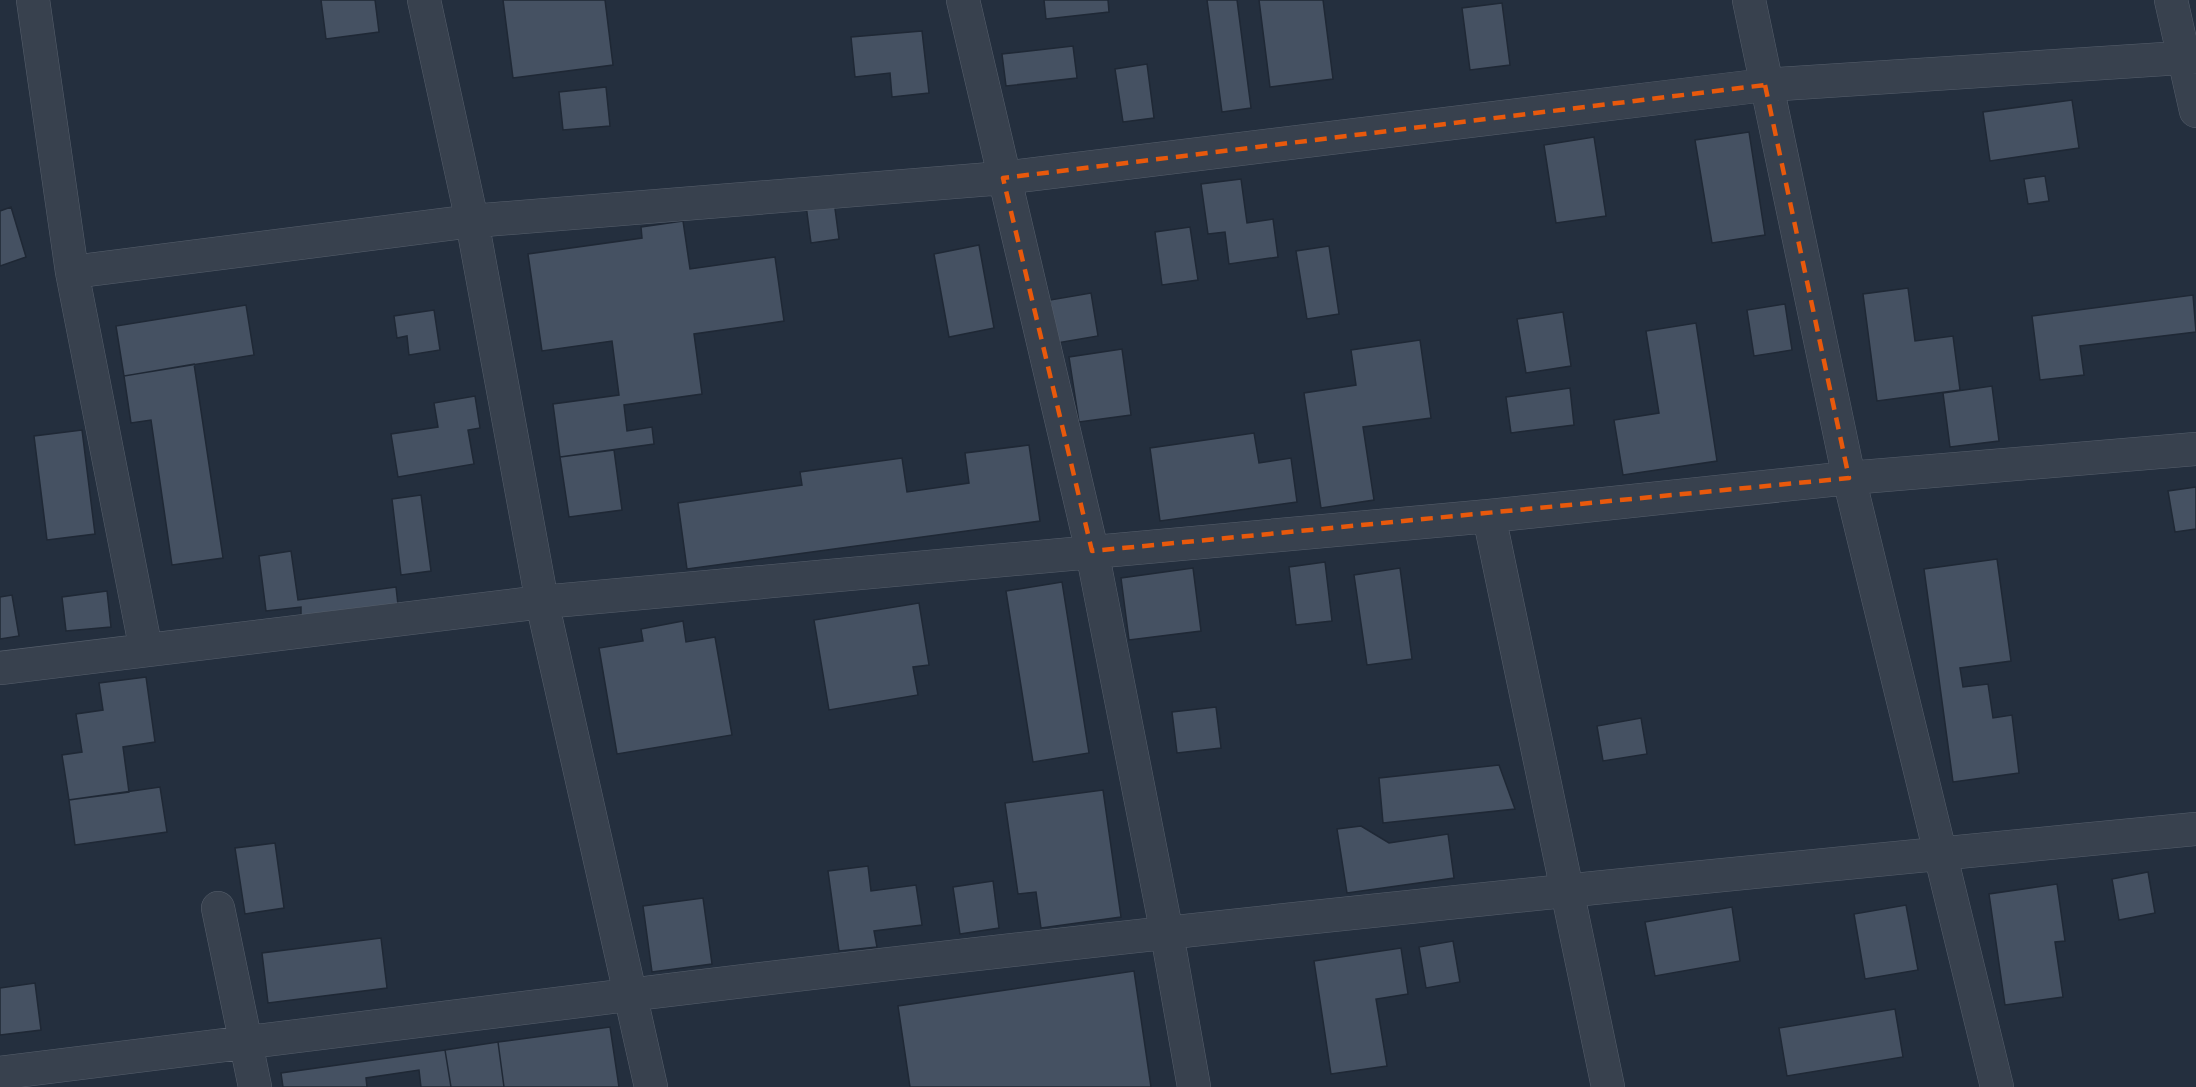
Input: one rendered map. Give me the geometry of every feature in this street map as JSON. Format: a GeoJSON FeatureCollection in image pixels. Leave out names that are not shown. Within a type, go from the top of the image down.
{"type":"FeatureCollection","features":[{"type":"Feature","properties":{"kind":"street"},"geometry":{"type":"LineString","coordinates":[[33,0],[72,272],[146,650]]}},
{"type":"Feature","properties":{"kind":"street"},"geometry":{"type":"LineString","coordinates":[[424,0],[472,222],[542,602],[651,1087]]}},
{"type":"Feature","properties":{"kind":"street"},"geometry":{"type":"LineString","coordinates":[[963,0],[1092,551],[1167,934],[1194,1087]]}},
{"type":"Feature","properties":{"kind":"street"},"geometry":{"type":"LineString","coordinates":[[1749,0],[1764,85],[1848,478],[1997,1087]]}},
{"type":"Feature","properties":{"kind":"street"},"geometry":{"type":"LineString","coordinates":[[2170,0],[2190,58],[2196,111]]}},
{"type":"Feature","properties":{"kind":"street"},"geometry":{"type":"LineString","coordinates":[[72,272],[472,222],[1003,178],[1764,85],[2190,58]]}},
{"type":"Feature","properties":{"kind":"street"},"geometry":{"type":"LineString","coordinates":[[0,668],[542,602],[1489,516],[1848,478],[2196,449]]}},
{"type":"Feature","properties":{"kind":"street"},"geometry":{"type":"LineString","coordinates":[[1489,516],[1608,1087]]}},
{"type":"Feature","properties":{"kind":"street"},"geometry":{"type":"LineString","coordinates":[[0,1072],[247,1044],[629,994],[1167,934],[1568,890],[2196,829]]}},
{"type":"Feature","properties":{"kind":"street"},"geometry":{"type":"LineString","coordinates":[[218,908],[255,1087]]}},
{"type":"Feature","properties":{"kind":"highlighted area"},"geometry":{"type":"Polygon","coordinates":[[[1765,85],[1849,478],[1092,551],[1003,178],[1765,85]]]}},
{"type":"Feature","properties":{"kind":"building"},"geometry":{"type":"Polygon","coordinates":[[[321,0],[375,0],[379,32],[326,39],[321,0]]]}},
{"type":"Feature","properties":{"kind":"building"},"geometry":{"type":"Polygon","coordinates":[[[503,0],[605,0],[613,65],[513,78],[503,0]]]}},
{"type":"Feature","properties":{"kind":"building"},"geometry":{"type":"Polygon","coordinates":[[[1044,0],[1108,0],[1109,12],[1046,19],[1044,0]]]}},
{"type":"Feature","properties":{"kind":"building"},"geometry":{"type":"Polygon","coordinates":[[[1207,0],[1237,0],[1251,108],[1222,112],[1207,0]]]}},
{"type":"Feature","properties":{"kind":"building"},"geometry":{"type":"Polygon","coordinates":[[[1259,0],[1323,0],[1333,79],[1270,87],[1259,0]]]}},
{"type":"Feature","properties":{"kind":"building"},"geometry":{"type":"Polygon","coordinates":[[[1502,3],[1510,65],[1470,70],[1462,8],[1502,3]]]}},
{"type":"Feature","properties":{"kind":"building"},"geometry":{"type":"Polygon","coordinates":[[[922,31],[929,93],[892,97],[890,73],[855,77],[851,37],[922,31]]]}},
{"type":"Feature","properties":{"kind":"building"},"geometry":{"type":"Polygon","coordinates":[[[1073,46],[1077,78],[1006,86],[1002,54],[1073,46]]]}},
{"type":"Feature","properties":{"kind":"building"},"geometry":{"type":"Polygon","coordinates":[[[1147,64],[1154,118],[1123,122],[1115,69],[1147,64]]]}},
{"type":"Feature","properties":{"kind":"building"},"geometry":{"type":"Polygon","coordinates":[[[606,87],[610,126],[563,130],[559,92],[606,87]]]}},
{"type":"Feature","properties":{"kind":"building"},"geometry":{"type":"Polygon","coordinates":[[[2072,100],[2079,148],[1990,161],[1983,112],[2072,100]]]}},
{"type":"Feature","properties":{"kind":"building"},"geometry":{"type":"Polygon","coordinates":[[[1749,132],[1765,235],[1712,243],[1695,140],[1749,132]]]}},
{"type":"Feature","properties":{"kind":"building"},"geometry":{"type":"Polygon","coordinates":[[[1594,137],[1606,216],[1556,223],[1544,145],[1594,137]]]}},
{"type":"Feature","properties":{"kind":"building"},"geometry":{"type":"Polygon","coordinates":[[[2045,176],[2049,201],[2028,204],[2024,179],[2045,176]]]}},
{"type":"Feature","properties":{"kind":"building"},"geometry":{"type":"Polygon","coordinates":[[[1241,179],[1247,223],[1273,219],[1278,257],[1229,264],[1225,232],[1208,234],[1201,184],[1241,179]]]}},
{"type":"Feature","properties":{"kind":"building"},"geometry":{"type":"Polygon","coordinates":[[[834,201],[839,239],[811,243],[806,205],[834,201]]]}},
{"type":"Feature","properties":{"kind":"building"},"geometry":{"type":"Polygon","coordinates":[[[11,207],[26,257],[0,266],[0,211],[11,207]]]}},
{"type":"Feature","properties":{"kind":"building"},"geometry":{"type":"Polygon","coordinates":[[[683,221],[690,269],[775,257],[784,321],[694,334],[702,394],[624,405],[627,431],[652,427],[654,444],[560,457],[553,404],[619,395],[612,341],[542,351],[528,254],[642,238],[641,227],[683,221]]]}},
{"type":"Feature","properties":{"kind":"building"},"geometry":{"type":"Polygon","coordinates":[[[1190,227],[1198,280],[1162,285],[1155,232],[1190,227]]]}},
{"type":"Feature","properties":{"kind":"building"},"geometry":{"type":"Polygon","coordinates":[[[979,245],[994,328],[949,337],[934,254],[979,245]]]}},
{"type":"Feature","properties":{"kind":"building"},"geometry":{"type":"Polygon","coordinates":[[[1329,246],[1339,314],[1307,319],[1296,251],[1329,246]]]}},
{"type":"Feature","properties":{"kind":"building"},"geometry":{"type":"Polygon","coordinates":[[[1908,288],[1915,341],[1953,336],[1960,390],[1877,401],[1863,294],[1908,288]]]}},
{"type":"Feature","properties":{"kind":"building"},"geometry":{"type":"Polygon","coordinates":[[[1091,293],[1098,336],[1057,343],[1050,300],[1091,293]]]}},
{"type":"Feature","properties":{"kind":"building"},"geometry":{"type":"Polygon","coordinates":[[[2193,295],[2196,332],[2080,346],[2084,375],[2040,380],[2032,316],[2193,295]]]}},
{"type":"Feature","properties":{"kind":"building"},"geometry":{"type":"Polygon","coordinates":[[[1785,304],[1792,350],[1754,356],[1747,310],[1785,304]]]}},
{"type":"Feature","properties":{"kind":"building"},"geometry":{"type":"Polygon","coordinates":[[[246,305],[254,355],[124,376],[116,326],[246,305]]]}},
{"type":"Feature","properties":{"kind":"building"},"geometry":{"type":"Polygon","coordinates":[[[434,310],[440,350],[409,355],[407,336],[397,338],[394,316],[434,310]]]}},
{"type":"Feature","properties":{"kind":"building"},"geometry":{"type":"Polygon","coordinates":[[[1563,312],[1571,366],[1526,373],[1517,319],[1563,312]]]}},
{"type":"Feature","properties":{"kind":"building"},"geometry":{"type":"Polygon","coordinates":[[[1696,323],[1717,461],[1623,475],[1614,420],[1659,413],[1646,331],[1696,323]]]}},
{"type":"Feature","properties":{"kind":"building"},"geometry":{"type":"Polygon","coordinates":[[[1420,340],[1431,418],[1363,427],[1374,500],[1321,508],[1304,393],[1356,385],[1351,350],[1420,340]]]}},
{"type":"Feature","properties":{"kind":"building"},"geometry":{"type":"Polygon","coordinates":[[[1122,349],[1131,415],[1079,422],[1069,357],[1122,349]]]}},
{"type":"Feature","properties":{"kind":"building"},"geometry":{"type":"Polygon","coordinates":[[[194,364],[223,558],[172,565],[151,420],[131,423],[124,376],[194,364]]]}},
{"type":"Feature","properties":{"kind":"building"},"geometry":{"type":"Polygon","coordinates":[[[1992,386],[1999,441],[1950,447],[1943,393],[1992,386]]]}},
{"type":"Feature","properties":{"kind":"building"},"geometry":{"type":"Polygon","coordinates":[[[1570,388],[1574,425],[1511,433],[1506,397],[1570,388]]]}},
{"type":"Feature","properties":{"kind":"building"},"geometry":{"type":"Polygon","coordinates":[[[475,396],[480,428],[468,430],[474,464],[398,477],[391,434],[438,427],[434,403],[475,396]]]}},
{"type":"Feature","properties":{"kind":"building"},"geometry":{"type":"Polygon","coordinates":[[[82,430],[95,534],[47,540],[34,436],[82,430]]]}},
{"type":"Feature","properties":{"kind":"building"},"geometry":{"type":"Polygon","coordinates":[[[1254,433],[1259,463],[1291,458],[1297,502],[1160,521],[1150,448],[1254,433]]]}},
{"type":"Feature","properties":{"kind":"building"},"geometry":{"type":"Polygon","coordinates":[[[1029,445],[1040,521],[687,569],[678,503],[802,485],[800,472],[902,458],[907,492],[969,483],[965,453],[1029,445]]]}},
{"type":"Feature","properties":{"kind":"building"},"geometry":{"type":"Polygon","coordinates":[[[614,450],[622,510],[569,517],[560,457],[614,450]]]}},
{"type":"Feature","properties":{"kind":"building"},"geometry":{"type":"Polygon","coordinates":[[[2196,487],[2196,529],[2175,532],[2168,491],[2196,487]]]}},
{"type":"Feature","properties":{"kind":"building"},"geometry":{"type":"Polygon","coordinates":[[[421,495],[431,571],[401,575],[392,499],[421,495]]]}},
{"type":"Feature","properties":{"kind":"building"},"geometry":{"type":"Polygon","coordinates":[[[291,551],[298,600],[396,587],[398,605],[301,618],[301,607],[266,611],[259,556],[291,551]]]}},
{"type":"Feature","properties":{"kind":"building"},"geometry":{"type":"Polygon","coordinates":[[[1997,559],[2011,661],[1960,668],[1963,687],[1988,684],[1993,718],[2012,715],[2019,773],[1953,782],[1924,569],[1997,559]]]}},
{"type":"Feature","properties":{"kind":"building"},"geometry":{"type":"Polygon","coordinates":[[[1325,562],[1332,621],[1296,625],[1289,567],[1325,562]]]}},
{"type":"Feature","properties":{"kind":"building"},"geometry":{"type":"Polygon","coordinates":[[[1193,568],[1201,631],[1129,640],[1121,578],[1193,568]]]}},
{"type":"Feature","properties":{"kind":"building"},"geometry":{"type":"Polygon","coordinates":[[[1400,568],[1412,659],[1367,665],[1354,575],[1400,568]]]}},
{"type":"Feature","properties":{"kind":"building"},"geometry":{"type":"Polygon","coordinates":[[[1062,582],[1089,753],[1033,762],[1006,591],[1062,582]]]}},
{"type":"Feature","properties":{"kind":"building"},"geometry":{"type":"Polygon","coordinates":[[[107,591],[111,627],[66,631],[62,597],[107,591]]]}},
{"type":"Feature","properties":{"kind":"building"},"geometry":{"type":"Polygon","coordinates":[[[12,595],[19,636],[0,639],[0,597],[12,595]]]}},
{"type":"Feature","properties":{"kind":"building"},"geometry":{"type":"Polygon","coordinates":[[[919,603],[929,665],[913,667],[918,695],[829,710],[814,620],[919,603]]]}},
{"type":"Feature","properties":{"kind":"building"},"geometry":{"type":"Polygon","coordinates":[[[683,621],[686,642],[715,637],[732,735],[617,754],[599,648],[643,641],[641,629],[683,621]]]}},
{"type":"Feature","properties":{"kind":"building"},"geometry":{"type":"Polygon","coordinates":[[[146,677],[155,742],[123,747],[129,792],[69,800],[62,755],[82,752],[76,714],[103,710],[99,683],[146,677]]]}},
{"type":"Feature","properties":{"kind":"building"},"geometry":{"type":"Polygon","coordinates":[[[1216,707],[1221,748],[1177,753],[1172,712],[1216,707]]]}},
{"type":"Feature","properties":{"kind":"building"},"geometry":{"type":"Polygon","coordinates":[[[1641,718],[1647,754],[1603,761],[1597,726],[1641,718]]]}},
{"type":"Feature","properties":{"kind":"building"},"geometry":{"type":"Polygon","coordinates":[[[1499,765],[1515,809],[1383,823],[1379,778],[1499,765]]]}},
{"type":"Feature","properties":{"kind":"building"},"geometry":{"type":"Polygon","coordinates":[[[160,787],[167,832],[75,845],[69,800],[160,787]]]}},
{"type":"Feature","properties":{"kind":"building"},"geometry":{"type":"Polygon","coordinates":[[[1103,790],[1121,917],[1041,928],[1036,892],[1018,894],[1005,803],[1103,790]]]}},
{"type":"Feature","properties":{"kind":"building"},"geometry":{"type":"Polygon","coordinates":[[[1361,826],[1389,843],[1448,834],[1454,878],[1347,893],[1337,829],[1361,826]]]}},
{"type":"Feature","properties":{"kind":"building"},"geometry":{"type":"Polygon","coordinates":[[[275,843],[284,908],[245,914],[235,848],[275,843]]]}},
{"type":"Feature","properties":{"kind":"building"},"geometry":{"type":"Polygon","coordinates":[[[868,866],[871,891],[916,885],[922,925],[874,931],[877,947],[839,951],[828,871],[868,866]]]}},
{"type":"Feature","properties":{"kind":"building"},"geometry":{"type":"Polygon","coordinates":[[[2148,872],[2155,913],[2119,920],[2112,879],[2148,872]]]}},
{"type":"Feature","properties":{"kind":"building"},"geometry":{"type":"Polygon","coordinates":[[[993,881],[999,928],[960,934],[953,887],[993,881]]]}},
{"type":"Feature","properties":{"kind":"building"},"geometry":{"type":"Polygon","coordinates":[[[2057,884],[2065,941],[2055,942],[2063,997],[2005,1005],[1989,894],[2057,884]]]}},
{"type":"Feature","properties":{"kind":"building"},"geometry":{"type":"Polygon","coordinates":[[[703,898],[712,964],[652,972],[643,906],[703,898]]]}},
{"type":"Feature","properties":{"kind":"building"},"geometry":{"type":"Polygon","coordinates":[[[1906,905],[1918,970],[1865,979],[1854,914],[1906,905]]]}},
{"type":"Feature","properties":{"kind":"building"},"geometry":{"type":"Polygon","coordinates":[[[1732,907],[1740,961],[1655,976],[1645,922],[1732,907]]]}},
{"type":"Feature","properties":{"kind":"building"},"geometry":{"type":"Polygon","coordinates":[[[381,938],[387,988],[268,1003],[262,953],[381,938]]]}},
{"type":"Feature","properties":{"kind":"building"},"geometry":{"type":"Polygon","coordinates":[[[1453,941],[1460,982],[1426,988],[1419,947],[1453,941]]]}},
{"type":"Feature","properties":{"kind":"building"},"geometry":{"type":"Polygon","coordinates":[[[1401,948],[1408,994],[1376,999],[1387,1066],[1331,1074],[1314,961],[1401,948]]]}},
{"type":"Feature","properties":{"kind":"building"},"geometry":{"type":"Polygon","coordinates":[[[1134,971],[1151,1087],[910,1087],[898,1006],[1134,971]]]}},
{"type":"Feature","properties":{"kind":"building"},"geometry":{"type":"Polygon","coordinates":[[[35,983],[41,1030],[0,1035],[0,988],[35,983]]]}},
{"type":"Feature","properties":{"kind":"building"},"geometry":{"type":"Polygon","coordinates":[[[1895,1009],[1903,1057],[1787,1076],[1779,1028],[1895,1009]]]}},
{"type":"Feature","properties":{"kind":"building"},"geometry":{"type":"Polygon","coordinates":[[[610,1027],[619,1087],[504,1087],[498,1042],[610,1027]]]}},
{"type":"Feature","properties":{"kind":"building"},"geometry":{"type":"Polygon","coordinates":[[[498,1042],[504,1087],[451,1087],[445,1050],[498,1042]]]}},
{"type":"Feature","properties":{"kind":"building"},"geometry":{"type":"Polygon","coordinates":[[[445,1050],[451,1087],[421,1087],[419,1070],[366,1078],[367,1087],[283,1087],[281,1073],[445,1050]]]}}]}
